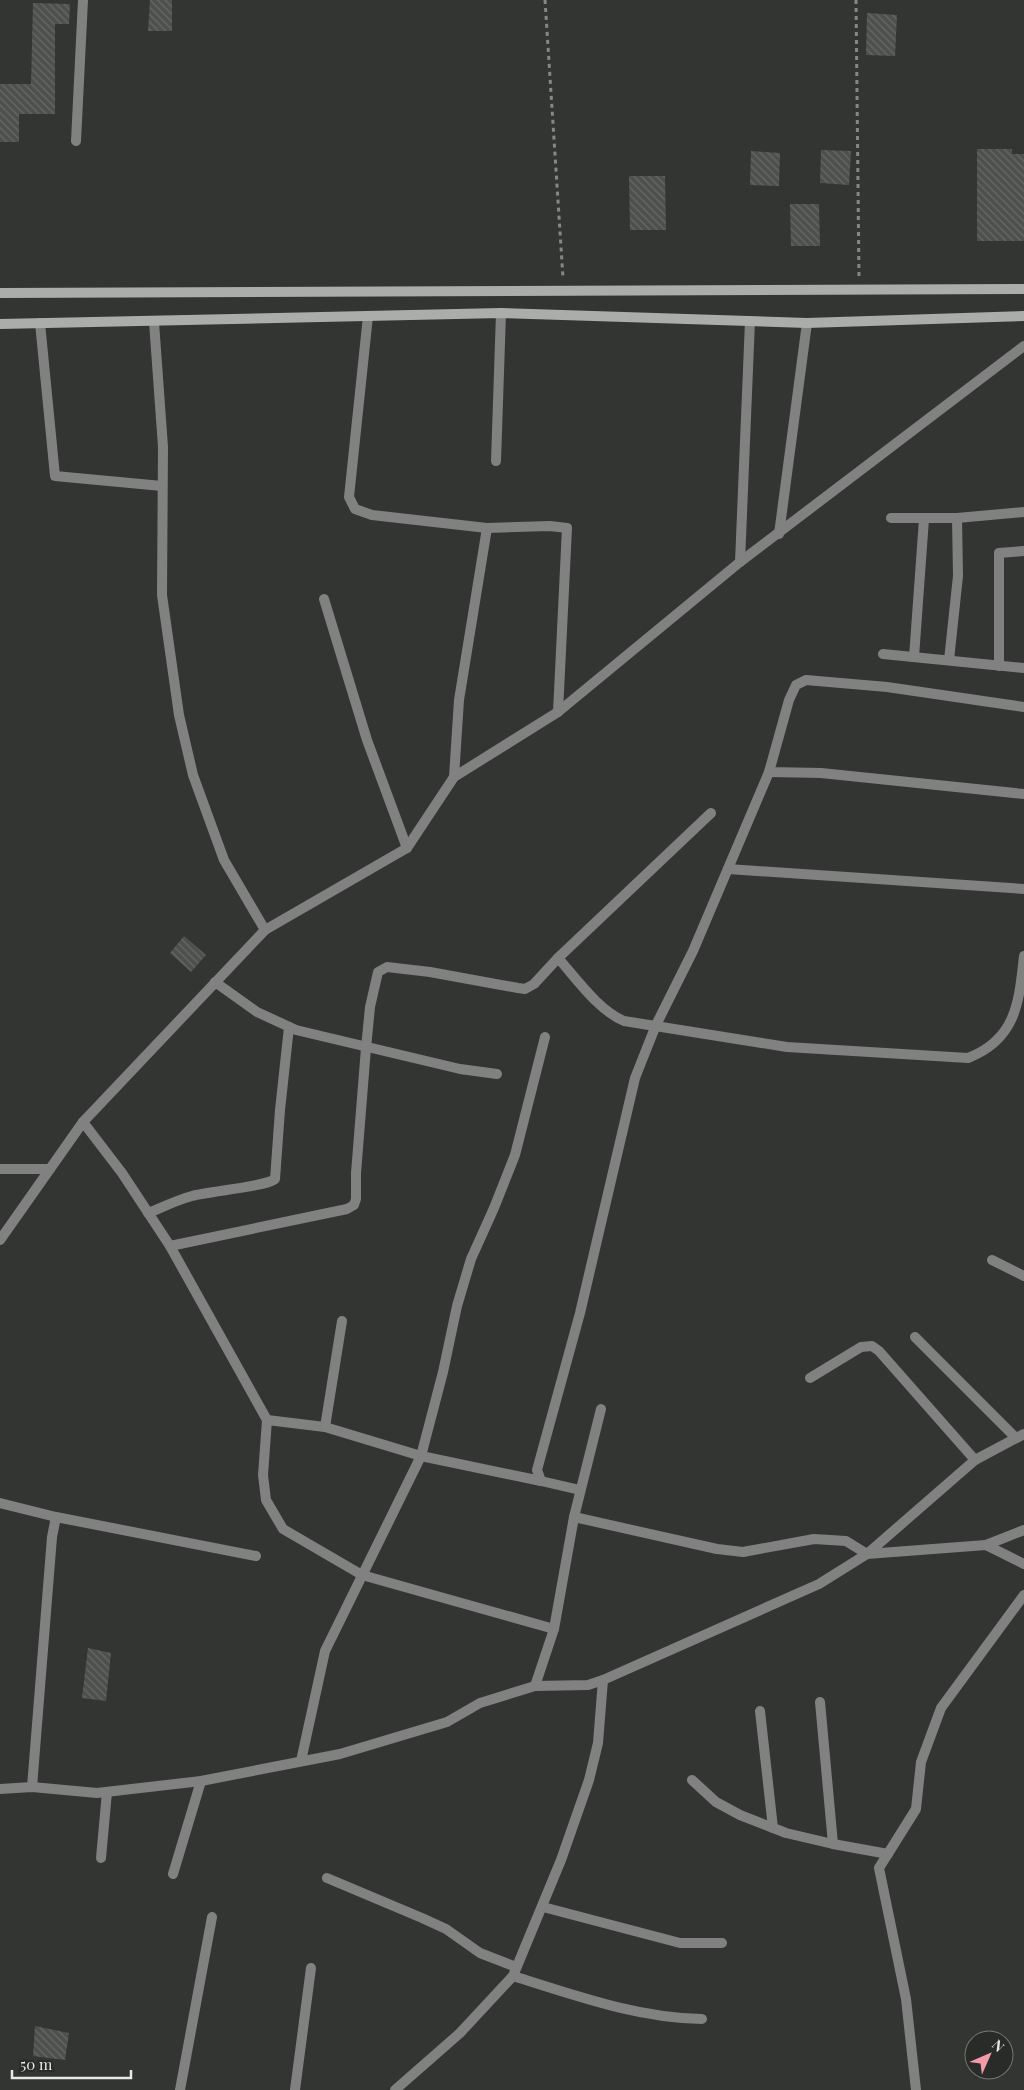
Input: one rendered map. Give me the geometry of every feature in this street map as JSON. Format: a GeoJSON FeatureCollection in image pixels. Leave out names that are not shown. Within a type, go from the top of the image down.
{"type":"FeatureCollection","features":[{"type":"Feature","properties":{"kind":"main road"},"geometry":{"type":"LineString","coordinates":[[0,294],[1024,289]]}},
{"type":"Feature","properties":{"kind":"main road"},"geometry":{"type":"LineString","coordinates":[[0,324],[501,313],[807,323],[1024,316]]}},
{"type":"Feature","properties":{"kind":"street"},"geometry":{"type":"LineString","coordinates":[[76,141],[83,0]]}},
{"type":"Feature","properties":{"kind":"street"},"geometry":{"type":"LineString","coordinates":[[496,461],[501,313]]}},
{"type":"Feature","properties":{"kind":"street"},"geometry":{"type":"LineString","coordinates":[[368,316],[348,497],[355,509],[372,515],[488,528],[550,526],[567,528],[558,712]]}},
{"type":"Feature","properties":{"kind":"street"},"geometry":{"type":"LineString","coordinates":[[154,322],[163,447],[162,595],[179,715],[194,775],[224,860],[265,930]]}},
{"type":"Feature","properties":{"kind":"street"},"geometry":{"type":"LineString","coordinates":[[740,562],[750,322]]}},
{"type":"Feature","properties":{"kind":"street"},"geometry":{"type":"LineString","coordinates":[[40,323],[55,476],[162,486]]}},
{"type":"Feature","properties":{"kind":"street"},"geometry":{"type":"LineString","coordinates":[[778,534],[807,323]]}},
{"type":"Feature","properties":{"kind":"street"},"geometry":{"type":"LineString","coordinates":[[0,1240],[83,1122],[265,930],[407,848],[454,777],[558,712],[740,562],[1024,346]]}},
{"type":"Feature","properties":{"kind":"street"},"geometry":{"type":"LineString","coordinates":[[891,518],[957,518],[1024,512]]}},
{"type":"Feature","properties":{"kind":"street"},"geometry":{"type":"LineString","coordinates":[[949,660],[958,576],[957,518]]}},
{"type":"Feature","properties":{"kind":"street"},"geometry":{"type":"LineString","coordinates":[[914,657],[924,519]]}},
{"type":"Feature","properties":{"kind":"street"},"geometry":{"type":"LineString","coordinates":[[454,777],[459,700],[488,528]]}},
{"type":"Feature","properties":{"kind":"street"},"geometry":{"type":"LineString","coordinates":[[999,666],[999,553],[1024,551]]}},
{"type":"Feature","properties":{"kind":"street"},"geometry":{"type":"LineString","coordinates":[[324,599],[367,740],[407,848]]}},
{"type":"Feature","properties":{"kind":"street"},"geometry":{"type":"LineString","coordinates":[[883,654],[1024,668]]}},
{"type":"Feature","properties":{"kind":"street"},"geometry":{"type":"LineString","coordinates":[[541,1481],[537,1470],[580,1313],[635,1078],[656,1025],[693,950],[769,772],[788,700],[796,685],[806,680],[888,687],[1024,707]]}},
{"type":"Feature","properties":{"kind":"street"},"geometry":{"type":"LineString","coordinates":[[769,772],[821,773],[1024,794]]}},
{"type":"Feature","properties":{"kind":"street"},"geometry":{"type":"LineString","coordinates":[[170,1246],[347,1209],[354,1205],[366,1048],[375,981],[378,972],[387,967],[430,972],[525,989],[534,984],[558,958],[711,813]]}},
{"type":"Feature","properties":{"kind":"street"},"geometry":{"type":"LineString","coordinates":[[728,869],[1024,889]]}},
{"type":"Feature","properties":{"kind":"street"},"geometry":{"type":"LineString","coordinates":[[558,958],[613,1017],[624,1021],[787,1047],[968,1058],[980,1054],[1002,1036],[1012,1021],[1022,994],[1024,956]]}},
{"type":"Feature","properties":{"kind":"street"},"geometry":{"type":"LineString","coordinates":[[215,982],[257,1012],[289,1027],[366,1048],[460,1069],[497,1074]]}},
{"type":"Feature","properties":{"kind":"street"},"geometry":{"type":"LineString","coordinates":[[148,1212],[190,1196],[218,1190],[268,1184],[275,1179],[289,1027]]}},
{"type":"Feature","properties":{"kind":"street"},"geometry":{"type":"LineString","coordinates":[[301,1761],[325,1651],[421,1456],[443,1372],[457,1306],[471,1259],[515,1155],[545,1037]]}},
{"type":"Feature","properties":{"kind":"street"},"geometry":{"type":"LineString","coordinates":[[83,1122],[122,1173],[170,1246],[267,1420],[263,1475],[266,1500],[282,1529],[362,1575],[554,1629]]}},
{"type":"Feature","properties":{"kind":"street"},"geometry":{"type":"LineString","coordinates":[[0,1169],[50,1170]]}},
{"type":"Feature","properties":{"kind":"street"},"geometry":{"type":"LineString","coordinates":[[992,1260],[1024,1276]]}},
{"type":"Feature","properties":{"kind":"street"},"geometry":{"type":"LineString","coordinates":[[325,1427],[342,1321]]}},
{"type":"Feature","properties":{"kind":"street"},"geometry":{"type":"LineString","coordinates":[[0,1789],[32,1787],[97,1793],[107,1792],[201,1781],[340,1754],[447,1722],[480,1703],[535,1686],[588,1685],[603,1680],[818,1584],[866,1554],[975,1460],[1020,1436],[915,1337]]}},
{"type":"Feature","properties":{"kind":"street"},"geometry":{"type":"LineString","coordinates":[[810,1378],[862,1346],[872,1346],[879,1351],[975,1460]]}},
{"type":"Feature","properties":{"kind":"street"},"geometry":{"type":"LineString","coordinates":[[535,1686],[554,1629],[574,1517],[601,1409]]}},
{"type":"Feature","properties":{"kind":"street"},"geometry":{"type":"LineString","coordinates":[[267,1420],[325,1427],[421,1456],[580,1490]]}},
{"type":"Feature","properties":{"kind":"street"},"geometry":{"type":"LineString","coordinates":[[0,1503],[56,1517],[256,1556]]}},
{"type":"Feature","properties":{"kind":"street"},"geometry":{"type":"LineString","coordinates":[[32,1787],[52,1537],[56,1517]]}},
{"type":"Feature","properties":{"kind":"street"},"geometry":{"type":"LineString","coordinates":[[574,1517],[717,1549],[743,1552],[814,1539],[846,1541],[866,1554],[986,1545],[1024,1530]]}},
{"type":"Feature","properties":{"kind":"street"},"geometry":{"type":"LineString","coordinates":[[986,1545],[1024,1564]]}},
{"type":"Feature","properties":{"kind":"street"},"geometry":{"type":"LineString","coordinates":[[916,2090],[906,1999],[879,1868],[916,1809],[921,1762],[941,1708],[1024,1596]]}},
{"type":"Feature","properties":{"kind":"street"},"geometry":{"type":"LineString","coordinates":[[395,2090],[460,2033],[515,1971],[543,1907],[573,1828],[591,1771],[598,1743],[603,1680]]}},
{"type":"Feature","properties":{"kind":"street"},"geometry":{"type":"LineString","coordinates":[[820,1702],[833,1844]]}},
{"type":"Feature","properties":{"kind":"street"},"geometry":{"type":"LineString","coordinates":[[760,1711],[773,1828]]}},
{"type":"Feature","properties":{"kind":"street"},"geometry":{"type":"LineString","coordinates":[[692,1780],[716,1802],[740,1815],[773,1828],[833,1844],[888,1854]]}},
{"type":"Feature","properties":{"kind":"street"},"geometry":{"type":"LineString","coordinates":[[173,1874],[201,1781]]}},
{"type":"Feature","properties":{"kind":"street"},"geometry":{"type":"LineString","coordinates":[[101,1858],[107,1792]]}},
{"type":"Feature","properties":{"kind":"street"},"geometry":{"type":"LineString","coordinates":[[327,1878],[430,1921],[446,1929],[480,1953],[515,1971],[595,2002],[678,2018],[702,2019]]}},
{"type":"Feature","properties":{"kind":"street"},"geometry":{"type":"LineString","coordinates":[[543,1907],[680,1943],[722,1943]]}},
{"type":"Feature","properties":{"kind":"street"},"geometry":{"type":"LineString","coordinates":[[180,2090],[212,1917]]}},
{"type":"Feature","properties":{"kind":"street"},"geometry":{"type":"LineString","coordinates":[[295,2090],[311,1968]]}},
{"type":"Feature","properties":{"kind":"path"},"geometry":{"type":"LineString","coordinates":[[545,0],[564,291]]}},
{"type":"Feature","properties":{"kind":"path"},"geometry":{"type":"LineString","coordinates":[[856,0],[859,290]]}},
{"type":"Feature","properties":{"kind":"building"},"geometry":{"type":"Polygon","coordinates":[[[150,0],[172,0],[172,31],[148,31],[150,0]]]}},
{"type":"Feature","properties":{"kind":"building"},"geometry":{"type":"Polygon","coordinates":[[[33,3],[70,4],[69,24],[55,24],[55,114],[19,114],[19,142],[0,142],[0,84],[31,84],[33,3]]]}},
{"type":"Feature","properties":{"kind":"building"},"geometry":{"type":"Polygon","coordinates":[[[867,13],[897,15],[895,56],[866,55],[867,13]]]}},
{"type":"Feature","properties":{"kind":"building"},"geometry":{"type":"Polygon","coordinates":[[[977,149],[1012,149],[1012,154],[1024,154],[1024,241],[977,241],[977,149]]]}},
{"type":"Feature","properties":{"kind":"building"},"geometry":{"type":"Polygon","coordinates":[[[821,150],[851,151],[849,185],[820,183],[821,150]]]}},
{"type":"Feature","properties":{"kind":"building"},"geometry":{"type":"Polygon","coordinates":[[[751,151],[780,153],[779,186],[750,185],[751,151]]]}},
{"type":"Feature","properties":{"kind":"building"},"geometry":{"type":"Polygon","coordinates":[[[629,176],[665,176],[666,230],[630,230],[629,176]]]}},
{"type":"Feature","properties":{"kind":"building"},"geometry":{"type":"Polygon","coordinates":[[[790,204],[819,204],[820,246],[791,246],[790,204]]]}},
{"type":"Feature","properties":{"kind":"building"},"geometry":{"type":"Polygon","coordinates":[[[184,936],[206,955],[191,972],[170,953],[184,936]]]}},
{"type":"Feature","properties":{"kind":"building"},"geometry":{"type":"Polygon","coordinates":[[[88,1648],[111,1653],[106,1701],[82,1698],[88,1648]]]}},
{"type":"Feature","properties":{"kind":"building"},"geometry":{"type":"Polygon","coordinates":[[[35,2026],[69,2033],[65,2060],[33,2056],[35,2026]]]}}]}
